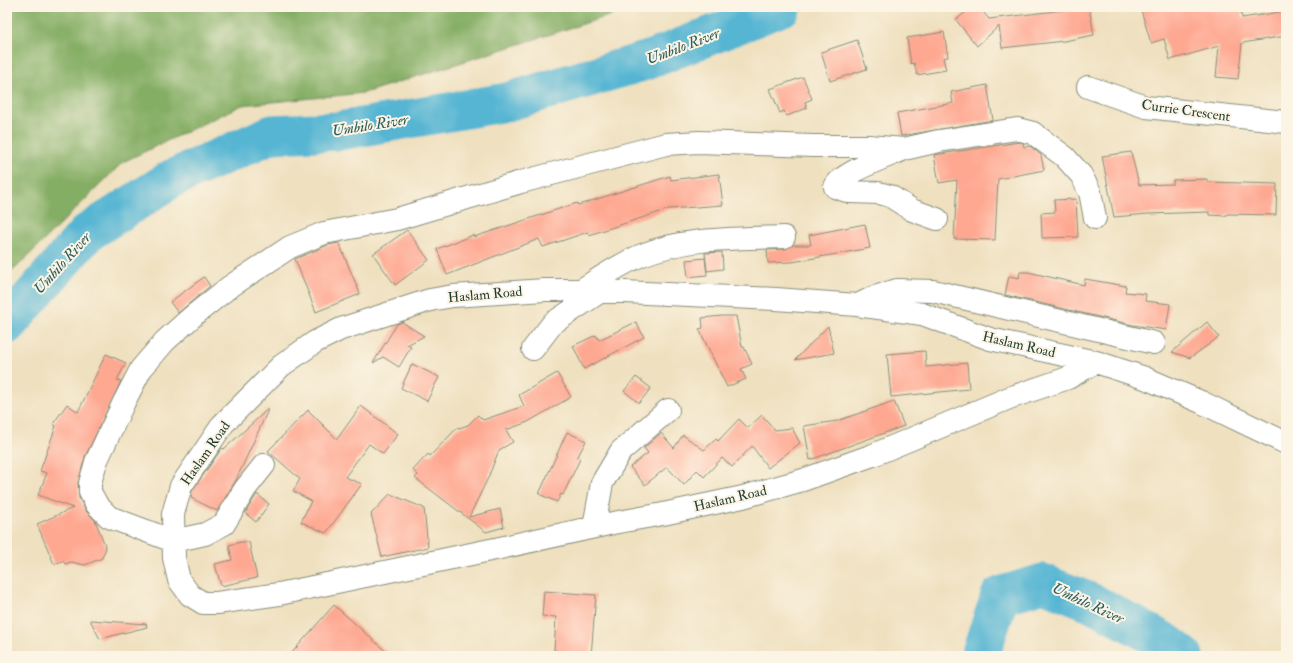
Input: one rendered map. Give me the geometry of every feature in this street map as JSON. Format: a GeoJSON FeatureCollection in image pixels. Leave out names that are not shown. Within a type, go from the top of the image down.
{"type":"FeatureCollection","features":[{"type":"Feature","properties":{"kind":"street","name":"Currie Crescent"},"geometry":{"type":"LineString","coordinates":[[1088,87],[1146,107],[1286,122]]}},
{"type":"Feature","properties":{"kind":"street"},"geometry":{"type":"LineString","coordinates":[[937,219],[912,210],[890,196],[879,193],[850,192],[835,187],[839,180],[904,149],[939,141],[1017,129],[1033,133],[1065,157],[1080,175],[1090,192],[1095,218]]}},
{"type":"Feature","properties":{"kind":"street"},"geometry":{"type":"LineString","coordinates":[[264,465],[245,489],[224,524],[205,534],[173,541],[120,523],[108,517],[97,505],[90,492],[90,483],[96,462],[141,369],[165,340],[192,316],[228,288],[290,247],[324,233],[397,219],[521,182],[666,144],[699,142],[813,146],[869,146],[904,149]]}},
{"type":"Feature","properties":{"kind":"street"},"geometry":{"type":"LineString","coordinates":[[533,349],[552,323],[591,290],[641,255],[662,248],[683,244],[732,239],[784,237]]}},
{"type":"Feature","properties":{"kind":"street","name":"Haslam Road"},"geometry":{"type":"LineString","coordinates":[[1096,362],[1068,378],[1010,398],[873,455],[803,480],[743,497],[279,594],[217,603],[204,603],[190,595],[179,580],[174,558],[173,514],[181,486],[223,424],[281,366],[315,342],[341,329],[430,300],[453,296],[538,290],[591,290],[776,299],[857,306],[922,314],[990,339],[1096,362],[1145,378],[1201,402],[1286,443]]}},
{"type":"Feature","properties":{"kind":"street"},"geometry":{"type":"LineString","coordinates":[[857,306],[872,298],[897,290],[933,291],[1154,343]]}},
{"type":"Feature","properties":{"kind":"street"},"geometry":{"type":"LineString","coordinates":[[594,528],[602,483],[622,451],[668,410]]}},
{"type":"Feature","properties":{"kind":"green space"},"geometry":{"type":"Polygon","coordinates":[[[7,7],[637,7],[364,93],[242,105],[123,162],[16,268],[7,274],[7,7]]]}},
{"type":"Feature","properties":{"kind":"building"},"geometry":{"type":"Polygon","coordinates":[[[972,7],[979,7],[989,19],[1064,10],[1064,7],[1089,7],[1094,35],[1064,41],[1002,48],[999,26],[977,46],[956,20],[972,7]]]}},
{"type":"Feature","properties":{"kind":"building"},"geometry":{"type":"Polygon","coordinates":[[[1140,7],[1240,7],[1242,18],[1286,11],[1286,36],[1242,43],[1238,79],[1216,77],[1219,46],[1170,60],[1164,39],[1151,43],[1140,7]]]}},
{"type":"Feature","properties":{"kind":"building"},"geometry":{"type":"Polygon","coordinates":[[[944,32],[948,57],[943,58],[946,70],[917,75],[914,63],[911,64],[907,38],[944,32]]]}},
{"type":"Feature","properties":{"kind":"building"},"geometry":{"type":"Polygon","coordinates":[[[857,40],[867,69],[830,81],[821,52],[857,40]]]}},
{"type":"Feature","properties":{"kind":"building"},"geometry":{"type":"Polygon","coordinates":[[[803,77],[812,99],[805,102],[807,108],[787,116],[784,111],[780,113],[770,89],[803,77]]]}},
{"type":"Feature","properties":{"kind":"building"},"geometry":{"type":"Polygon","coordinates":[[[987,85],[993,120],[901,136],[897,113],[953,103],[951,92],[987,85]]]}},
{"type":"Feature","properties":{"kind":"building"},"geometry":{"type":"Polygon","coordinates":[[[1019,142],[1023,143],[1024,147],[1030,146],[1041,155],[1044,170],[998,179],[995,240],[954,239],[957,180],[939,183],[934,155],[1019,142]]]}},
{"type":"Feature","properties":{"kind":"building"},"geometry":{"type":"Polygon","coordinates":[[[1131,152],[1139,185],[1173,184],[1173,180],[1207,179],[1207,182],[1277,184],[1276,215],[1227,214],[1226,216],[1209,215],[1209,212],[1148,214],[1114,217],[1102,156],[1131,152]]]}},
{"type":"Feature","properties":{"kind":"building"},"geometry":{"type":"Polygon","coordinates":[[[719,174],[723,205],[669,209],[589,235],[588,232],[543,247],[539,239],[447,275],[437,249],[473,235],[474,237],[577,203],[578,205],[670,176],[671,180],[719,174]]]}},
{"type":"Feature","properties":{"kind":"building"},"geometry":{"type":"Polygon","coordinates":[[[1076,199],[1078,237],[1042,238],[1041,213],[1055,212],[1054,200],[1076,199]]]}},
{"type":"Feature","properties":{"kind":"building"},"geometry":{"type":"Polygon","coordinates":[[[865,224],[870,248],[792,262],[768,263],[767,250],[785,249],[793,245],[811,245],[809,235],[865,224]]]}},
{"type":"Feature","properties":{"kind":"building"},"geometry":{"type":"Polygon","coordinates":[[[407,230],[429,260],[395,285],[373,254],[407,230]]]}},
{"type":"Feature","properties":{"kind":"building"},"geometry":{"type":"Polygon","coordinates":[[[339,243],[360,294],[316,312],[295,259],[328,245],[339,243]]]}},
{"type":"Feature","properties":{"kind":"building"},"geometry":{"type":"Polygon","coordinates":[[[722,252],[723,269],[707,271],[705,253],[722,252]]]}},
{"type":"Feature","properties":{"kind":"building"},"geometry":{"type":"Polygon","coordinates":[[[705,258],[707,275],[688,277],[686,260],[705,258]]]}},
{"type":"Feature","properties":{"kind":"building"},"geometry":{"type":"Polygon","coordinates":[[[1020,272],[1028,272],[1084,285],[1085,279],[1126,286],[1125,292],[1146,294],[1145,301],[1170,304],[1166,330],[1133,325],[1005,295],[1009,276],[1019,278],[1020,272]]]}},
{"type":"Feature","properties":{"kind":"building"},"geometry":{"type":"Polygon","coordinates":[[[204,277],[210,286],[178,313],[170,302],[204,277]]]}},
{"type":"Feature","properties":{"kind":"building"},"geometry":{"type":"Polygon","coordinates":[[[736,316],[742,347],[744,347],[752,364],[741,369],[746,379],[727,387],[699,329],[703,328],[702,318],[736,316]]]}},
{"type":"Feature","properties":{"kind":"building"},"geometry":{"type":"Polygon","coordinates":[[[402,322],[424,336],[407,345],[411,347],[399,367],[383,357],[373,363],[397,324],[402,322]]]}},
{"type":"Feature","properties":{"kind":"building"},"geometry":{"type":"Polygon","coordinates":[[[636,322],[644,337],[584,369],[573,346],[596,335],[599,340],[636,322]]]}},
{"type":"Feature","properties":{"kind":"building"},"geometry":{"type":"Polygon","coordinates":[[[1207,322],[1219,337],[1190,358],[1172,352],[1207,322]]]}},
{"type":"Feature","properties":{"kind":"building"},"geometry":{"type":"Polygon","coordinates":[[[828,326],[834,353],[795,360],[828,326]]]}},
{"type":"Feature","properties":{"kind":"building"},"geometry":{"type":"Polygon","coordinates":[[[925,351],[926,367],[967,363],[969,389],[891,397],[887,354],[925,351]]]}},
{"type":"Feature","properties":{"kind":"building"},"geometry":{"type":"Polygon","coordinates":[[[106,354],[126,363],[117,380],[121,381],[85,457],[78,483],[79,498],[86,511],[95,520],[106,548],[102,558],[85,565],[71,562],[65,564],[63,561],[54,564],[37,524],[73,508],[38,495],[47,473],[40,471],[56,426],[53,424],[67,404],[78,412],[106,354]]]}},
{"type":"Feature","properties":{"kind":"building"},"geometry":{"type":"Polygon","coordinates":[[[412,364],[439,377],[427,401],[401,388],[412,364]]]}},
{"type":"Feature","properties":{"kind":"building"},"geometry":{"type":"Polygon","coordinates":[[[557,373],[571,397],[528,422],[506,430],[513,442],[499,450],[488,478],[469,517],[500,509],[504,527],[486,532],[415,478],[418,475],[413,470],[428,454],[430,456],[458,427],[468,425],[478,415],[483,420],[524,406],[519,395],[557,373]]]}},
{"type":"Feature","properties":{"kind":"building"},"geometry":{"type":"Polygon","coordinates":[[[636,377],[651,388],[639,403],[624,391],[636,377]]]}},
{"type":"Feature","properties":{"kind":"building"},"geometry":{"type":"Polygon","coordinates":[[[894,401],[904,426],[810,460],[804,426],[837,421],[894,401]]]}},
{"type":"Feature","properties":{"kind":"building"},"geometry":{"type":"Polygon","coordinates":[[[361,406],[398,434],[383,454],[369,444],[345,477],[362,484],[326,533],[301,522],[311,501],[293,491],[300,479],[268,451],[308,410],[337,439],[361,406]]]}},
{"type":"Feature","properties":{"kind":"building"},"geometry":{"type":"Polygon","coordinates":[[[269,408],[236,480],[217,511],[191,498],[192,491],[222,448],[224,449],[269,408]]]}},
{"type":"Feature","properties":{"kind":"building"},"geometry":{"type":"Polygon","coordinates":[[[762,415],[775,430],[792,428],[800,443],[768,468],[752,446],[732,467],[722,458],[704,477],[697,470],[684,485],[667,467],[645,485],[630,467],[648,453],[644,448],[661,433],[674,448],[683,435],[704,450],[716,439],[718,441],[739,419],[748,428],[762,415]]]}},
{"type":"Feature","properties":{"kind":"building"},"geometry":{"type":"Polygon","coordinates":[[[567,432],[586,441],[577,458],[580,459],[563,495],[561,494],[557,502],[539,494],[567,432]]]}},
{"type":"Feature","properties":{"kind":"building"},"geometry":{"type":"Polygon","coordinates":[[[257,494],[269,504],[256,522],[245,513],[257,494]]]}},
{"type":"Feature","properties":{"kind":"building"},"geometry":{"type":"Polygon","coordinates":[[[390,494],[424,508],[428,547],[382,557],[371,514],[390,494]]]}},
{"type":"Feature","properties":{"kind":"building"},"geometry":{"type":"Polygon","coordinates":[[[249,542],[257,578],[221,586],[215,564],[232,560],[229,545],[249,542]]]}},
{"type":"Feature","properties":{"kind":"building"},"geometry":{"type":"Polygon","coordinates":[[[544,591],[596,595],[591,656],[570,656],[571,652],[554,651],[556,617],[542,616],[544,591]]]}},
{"type":"Feature","properties":{"kind":"building"},"geometry":{"type":"Polygon","coordinates":[[[334,605],[391,656],[289,656],[334,605]]]}},
{"type":"Feature","properties":{"kind":"building"},"geometry":{"type":"Polygon","coordinates":[[[90,620],[146,624],[147,627],[100,639],[90,620]]]}},
{"type":"Feature","properties":{"kind":"waterway","name":"Umbilo River"},"geometry":{"type":"LineString","coordinates":[[7,325],[87,233],[173,178],[272,134],[339,131],[507,102],[649,60],[782,7]]}},
{"type":"Feature","properties":{"kind":"waterway","name":"Umbilo River"},"geometry":{"type":"LineString","coordinates":[[980,656],[1000,596],[1043,583],[1093,603],[1167,643],[1184,656]]}}]}
